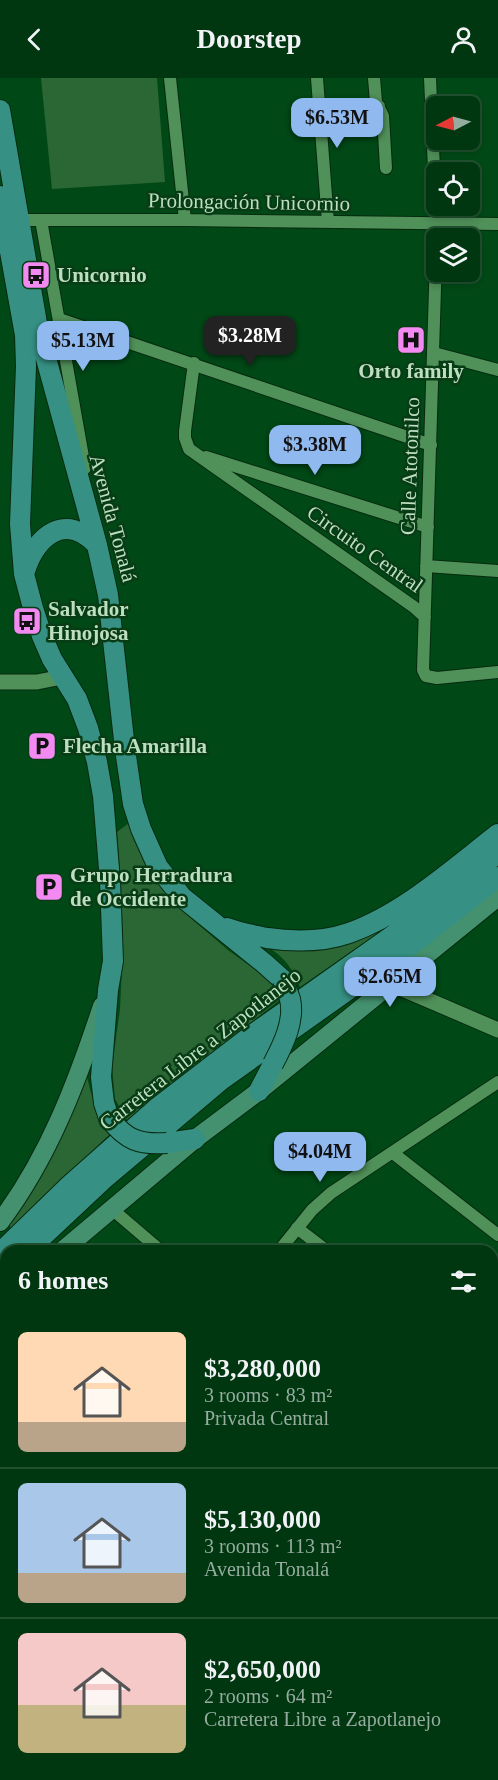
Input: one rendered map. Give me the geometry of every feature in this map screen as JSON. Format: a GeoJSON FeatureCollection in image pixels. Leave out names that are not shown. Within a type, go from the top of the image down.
{"type":"FeatureCollection","features":[{"type":"Feature","properties":{"kind":"main road","name":"Avenida Tonalá"},"geometry":{"type":"LineString","coordinates":[[0,110],[8,220],[26,356],[21,555],[24,574],[42,636],[52,659],[77,699],[88,728],[103,796],[110,881],[113,961],[100,1077],[104,1103],[117,1128],[136,1141],[167,1143],[195,1139]]}},
{"type":"Feature","properties":{"kind":"main road","name":"Avenida Tonalá"},"geometry":{"type":"LineString","coordinates":[[0,196],[38,329],[108,595],[125,749],[134,804],[141,829],[158,867],[182,897],[283,980],[290,1001],[290,1022],[285,1039],[259,1091]]}},
{"type":"Feature","properties":{"kind":"main road"},"geometry":{"type":"LineString","coordinates":[[24,574],[37,544],[55,531],[78,530],[94,537]]}},
{"type":"Feature","properties":{"kind":"main road"},"geometry":{"type":"LineString","coordinates":[[208,919],[233,930],[281,940],[311,941],[347,934],[381,920],[417,896],[498,834]]}},
{"type":"Feature","properties":{"kind":"main road","name":"Carretera Libre a Zapotlanejo"},"geometry":{"type":"LineString","coordinates":[[8,1245],[70,1185],[157,1108],[252,1035],[402,929],[498,853]]}},
{"type":"Feature","properties":{"kind":"main road","name":"Carretera Libre a Zapotlanejo"},"geometry":{"type":"LineString","coordinates":[[33,1245],[106,1178],[221,1080],[414,943],[498,877]]}},
{"type":"Feature","properties":{"kind":"main road"},"geometry":{"type":"LineString","coordinates":[[69,1245],[195,1139],[259,1091],[498,897]]}},
{"type":"Feature","properties":{"kind":"main road","name":"Carretera Libre a Zapotlanejo"},"geometry":{"type":"LineString","coordinates":[[0,1222],[35,1169],[64,1111],[108,990]]}},
{"type":"Feature","properties":{"kind":"street"},"geometry":{"type":"LineString","coordinates":[[170,78],[185,220]]}},
{"type":"Feature","properties":{"kind":"street"},"geometry":{"type":"LineString","coordinates":[[317,78],[328,222]]}},
{"type":"Feature","properties":{"kind":"street"},"geometry":{"type":"LineString","coordinates":[[374,78],[375,97],[382,116],[386,168]]}},
{"type":"Feature","properties":{"kind":"street"},"geometry":{"type":"LineString","coordinates":[[430,78],[437,228]]}},
{"type":"Feature","properties":{"kind":"street"},"geometry":{"type":"LineString","coordinates":[[320,110],[379,106]]}},
{"type":"Feature","properties":{"kind":"street","name":"Prolongación Unicornio"},"geometry":{"type":"LineString","coordinates":[[8,220],[498,224]]}},
{"type":"Feature","properties":{"kind":"street"},"geometry":{"type":"LineString","coordinates":[[41,220],[88,488],[94,537]]}},
{"type":"Feature","properties":{"kind":"street","name":"Calle Atotonilco"},"geometry":{"type":"LineString","coordinates":[[435,282],[423,664],[426,676],[437,678],[498,672]]}},
{"type":"Feature","properties":{"kind":"street"},"geometry":{"type":"LineString","coordinates":[[59,319],[431,445]]}},
{"type":"Feature","properties":{"kind":"street"},"geometry":{"type":"LineString","coordinates":[[434,353],[498,370]]}},
{"type":"Feature","properties":{"kind":"street"},"geometry":{"type":"LineString","coordinates":[[193,453],[185,438],[194,363]]}},
{"type":"Feature","properties":{"kind":"street","name":"Circuito Central"},"geometry":{"type":"LineString","coordinates":[[193,453],[428,527]]}},
{"type":"Feature","properties":{"kind":"street","name":"Circuito Central"},"geometry":{"type":"LineString","coordinates":[[193,453],[414,607],[425,617]]}},
{"type":"Feature","properties":{"kind":"street"},"geometry":{"type":"LineString","coordinates":[[426,566],[498,571]]}},
{"type":"Feature","properties":{"kind":"street"},"geometry":{"type":"LineString","coordinates":[[0,682],[37,682],[62,677]]}},
{"type":"Feature","properties":{"kind":"street"},"geometry":{"type":"LineString","coordinates":[[391,984],[498,1030]]}},
{"type":"Feature","properties":{"kind":"street"},"geometry":{"type":"LineString","coordinates":[[284,1245],[312,1210],[331,1193],[498,1082]]}},
{"type":"Feature","properties":{"kind":"street"},"geometry":{"type":"LineString","coordinates":[[393,1153],[498,1235]]}},
{"type":"Feature","properties":{"kind":"street"},"geometry":{"type":"LineString","coordinates":[[113,1210],[154,1245]]}},
{"type":"Feature","properties":{"kind":"street"},"geometry":{"type":"LineString","coordinates":[[297,1228],[319,1245]]}},
{"type":"Feature","properties":{"kind":"green space"},"geometry":{"type":"Polygon","coordinates":[[[41,78],[157,78],[165,182],[52,189],[41,78]]]}},
{"type":"Feature","properties":{"kind":"green space"},"geometry":{"type":"Polygon","coordinates":[[[129,823],[153,873],[186,914],[228,950],[261,974],[273,985],[281,999],[127,1120],[115,1099],[112,1067],[120,1009],[123,947],[117,832],[129,823]]]}},
{"type":"Feature","properties":{"kind":"green space"},"geometry":{"type":"Polygon","coordinates":[[[378,927],[381,931],[300,987],[287,963],[266,945],[378,927]]]}},
{"type":"Feature","properties":{"kind":"green space"},"geometry":{"type":"Polygon","coordinates":[[[87,1077],[96,1107],[110,1134],[11,1228],[7,1223],[70,1117],[87,1077]]]}},
{"type":"Feature","properties":{"kind":"place","name":"Unicornio"},"geometry":{"type":"Point","coordinates":[36,275]}},
{"type":"Feature","properties":{"kind":"place","name":"Orto family"},"geometry":{"type":"Point","coordinates":[411,340]}},
{"type":"Feature","properties":{"kind":"place","name":"Salvador Hinojosa"},"geometry":{"type":"Point","coordinates":[27,621]}},
{"type":"Feature","properties":{"kind":"place","name":"Flecha Amarilla"},"geometry":{"type":"Point","coordinates":[42,746]}},
{"type":"Feature","properties":{"kind":"place","name":"Grupo Herradura de Occidente"},"geometry":{"type":"Point","coordinates":[49,887]}}]}
